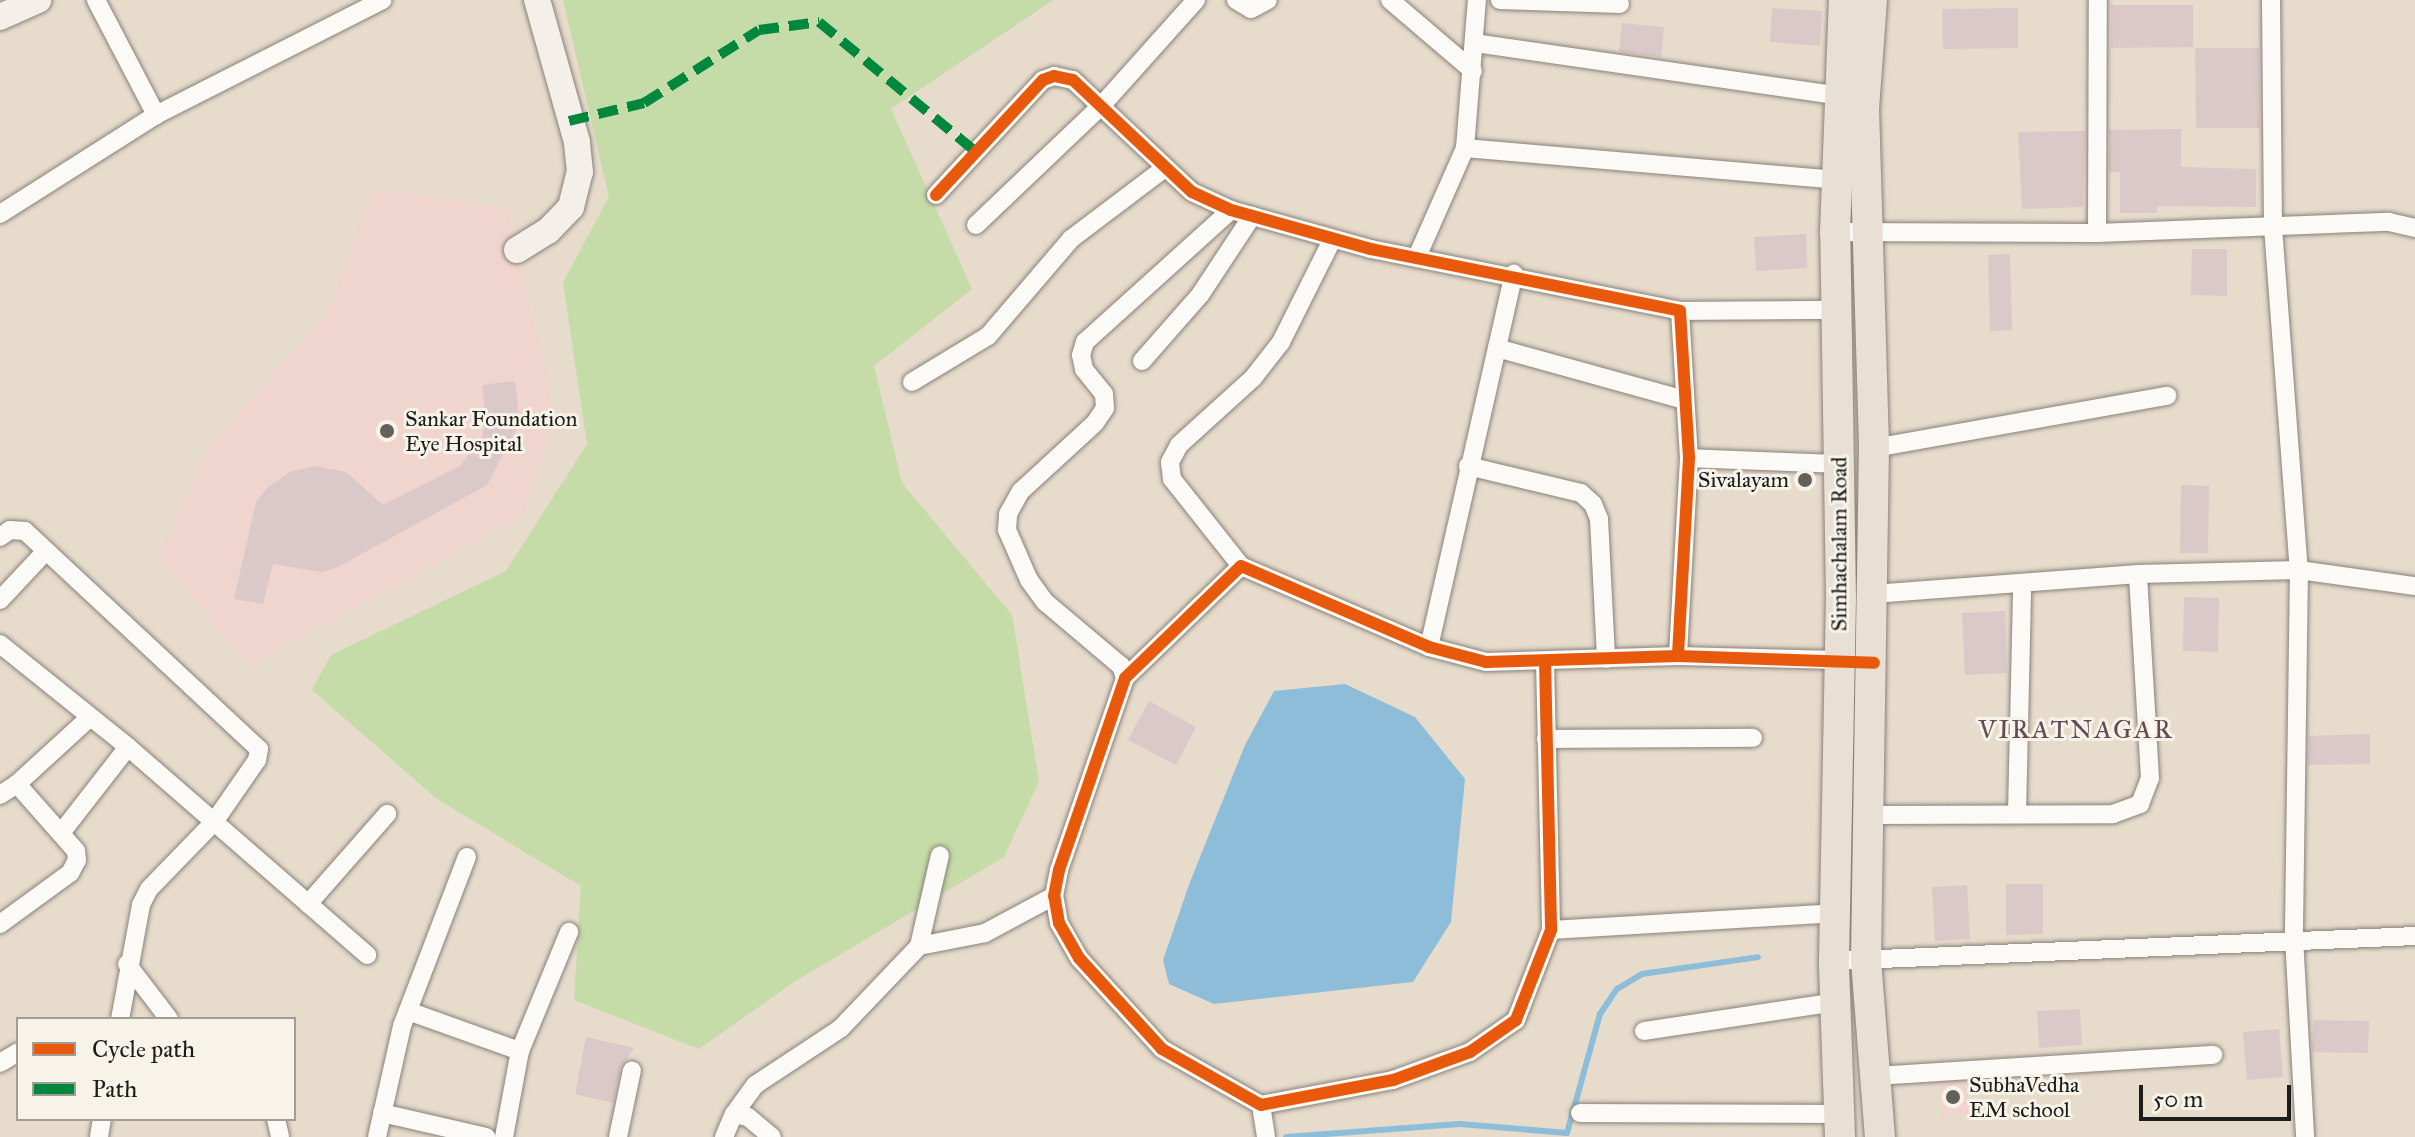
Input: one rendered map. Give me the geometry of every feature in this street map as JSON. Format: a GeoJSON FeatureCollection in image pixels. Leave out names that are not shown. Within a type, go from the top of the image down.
{"type":"FeatureCollection","features":[{"type":"Feature","properties":{"kind":"main road","name":"Simhachalam Road"},"geometry":{"type":"LineString","coordinates":[[1839,1125],[1833,913],[1839,659],[1835,232],[1844,0]]}},
{"type":"Feature","properties":{"kind":"main road"},"geometry":{"type":"LineString","coordinates":[[1872,0],[1864,108],[1874,448],[1874,663],[1866,960],[1880,1137]]}},
{"type":"Feature","properties":{"kind":"street"},"geometry":{"type":"LineString","coordinates":[[0,17],[38,0]]}},
{"type":"Feature","properties":{"kind":"street"},"geometry":{"type":"LineString","coordinates":[[96,0],[156,115]]}},
{"type":"Feature","properties":{"kind":"street"},"geometry":{"type":"LineString","coordinates":[[0,214],[156,115],[383,0]]}},
{"type":"Feature","properties":{"kind":"street"},"geometry":{"type":"LineString","coordinates":[[517,250],[548,231],[571,207],[580,172],[577,142],[537,0]]}},
{"type":"Feature","properties":{"kind":"street"},"geometry":{"type":"LineString","coordinates":[[976,225],[1102,105],[1196,0]]}},
{"type":"Feature","properties":{"kind":"street"},"geometry":{"type":"LineString","coordinates":[[1236,0],[1251,9],[1268,0]]}},
{"type":"Feature","properties":{"kind":"street"},"geometry":{"type":"LineString","coordinates":[[1390,0],[1473,71]]}},
{"type":"Feature","properties":{"kind":"street"},"geometry":{"type":"LineString","coordinates":[[1417,257],[1465,148],[1477,0]]}},
{"type":"Feature","properties":{"kind":"street"},"geometry":{"type":"LineString","coordinates":[[1500,0],[1620,4]]}},
{"type":"Feature","properties":{"kind":"street"},"geometry":{"type":"LineString","coordinates":[[2097,233],[2098,0]]}},
{"type":"Feature","properties":{"kind":"street"},"geometry":{"type":"LineString","coordinates":[[2271,0],[2273,227],[2299,570],[2294,938],[2305,1137]]}},
{"type":"Feature","properties":{"kind":"street"},"geometry":{"type":"LineString","coordinates":[[1474,43],[1840,96]]}},
{"type":"Feature","properties":{"kind":"street"},"geometry":{"type":"LineString","coordinates":[[936,195],[1043,80],[1054,76],[1073,80],[1192,192],[1231,210],[1332,240],[1514,274],[1680,311],[1837,310]]}},
{"type":"Feature","properties":{"kind":"street"},"geometry":{"type":"LineString","coordinates":[[1465,148],[1837,180]]}},
{"type":"Feature","properties":{"kind":"street"},"geometry":{"type":"LineString","coordinates":[[912,382],[988,336],[1071,239],[1165,168]]}},
{"type":"Feature","properties":{"kind":"street"},"geometry":{"type":"LineString","coordinates":[[1125,678],[1121,666],[1045,602],[1029,580],[1007,530],[1008,514],[1021,491],[1095,423],[1105,408],[1104,394],[1084,369],[1085,342],[1231,210]]}},
{"type":"Feature","properties":{"kind":"street"},"geometry":{"type":"LineString","coordinates":[[1142,361],[1200,295],[1252,216]]}},
{"type":"Feature","properties":{"kind":"street"},"geometry":{"type":"LineString","coordinates":[[1835,232],[2097,233],[2389,222],[2415,228]]}},
{"type":"Feature","properties":{"kind":"street"},"geometry":{"type":"LineString","coordinates":[[1332,240],[1281,342],[1253,378],[1179,445],[1170,462],[1172,479],[1241,566],[1429,647],[1486,662],[1678,656],[1839,659],[1874,663]]}},
{"type":"Feature","properties":{"kind":"street"},"geometry":{"type":"LineString","coordinates":[[1429,647],[1514,274]]}},
{"type":"Feature","properties":{"kind":"street"},"geometry":{"type":"LineString","coordinates":[[1678,656],[1689,458],[1680,311]]}},
{"type":"Feature","properties":{"kind":"street"},"geometry":{"type":"LineString","coordinates":[[1497,348],[1685,400]]}},
{"type":"Feature","properties":{"kind":"street"},"geometry":{"type":"LineString","coordinates":[[1874,448],[2167,396]]}},
{"type":"Feature","properties":{"kind":"street"},"geometry":{"type":"LineString","coordinates":[[1689,458],[1839,464]]}},
{"type":"Feature","properties":{"kind":"street"},"geometry":{"type":"LineString","coordinates":[[1468,466],[1581,493],[1593,504],[1599,519],[1606,659]]}},
{"type":"Feature","properties":{"kind":"street"},"geometry":{"type":"LineString","coordinates":[[0,537],[10,530],[25,531],[254,740],[257,760],[214,822],[149,889],[127,964],[120,1017]]}},
{"type":"Feature","properties":{"kind":"street"},"geometry":{"type":"LineString","coordinates":[[0,600],[46,551]]}},
{"type":"Feature","properties":{"kind":"street"},"geometry":{"type":"LineString","coordinates":[[1241,566],[1125,678],[1054,896],[1059,923],[1079,958],[1128,1015],[1162,1049],[1261,1105],[1393,1080],[1470,1052],[1516,1020],[1551,930],[1545,661]]}},
{"type":"Feature","properties":{"kind":"street"},"geometry":{"type":"LineString","coordinates":[[1873,594],[2022,586],[2138,574],[2299,570],[2415,586]]}},
{"type":"Feature","properties":{"kind":"street"},"geometry":{"type":"LineString","coordinates":[[1869,815],[2113,814],[2140,804],[2148,794],[2138,574]]}},
{"type":"Feature","properties":{"kind":"street"},"geometry":{"type":"LineString","coordinates":[[2017,814],[2022,586]]}},
{"type":"Feature","properties":{"kind":"street"},"geometry":{"type":"LineString","coordinates":[[0,644],[128,747],[367,955]]}},
{"type":"Feature","properties":{"kind":"street"},"geometry":{"type":"LineString","coordinates":[[0,795],[17,784],[89,718]]}},
{"type":"Feature","properties":{"kind":"street"},"geometry":{"type":"LineString","coordinates":[[1546,739],[1753,738]]}},
{"type":"Feature","properties":{"kind":"street"},"geometry":{"type":"LineString","coordinates":[[61,833],[128,747]]}},
{"type":"Feature","properties":{"kind":"street"},"geometry":{"type":"LineString","coordinates":[[0,924],[70,873],[76,851],[17,784]]}},
{"type":"Feature","properties":{"kind":"street"},"geometry":{"type":"LineString","coordinates":[[308,904],[387,814]]}},
{"type":"Feature","properties":{"kind":"street"},"geometry":{"type":"LineString","coordinates":[[724,1137],[734,1114],[755,1085],[841,1028],[919,946],[940,855]]}},
{"type":"Feature","properties":{"kind":"street"},"geometry":{"type":"LineString","coordinates":[[377,1137],[408,1011],[467,857]]}},
{"type":"Feature","properties":{"kind":"street"},"geometry":{"type":"LineString","coordinates":[[919,946],[985,933],[1054,896]]}},
{"type":"Feature","properties":{"kind":"street"},"geometry":{"type":"LineString","coordinates":[[1551,930],[1833,913]]}},
{"type":"Feature","properties":{"kind":"street"},"geometry":{"type":"LineString","coordinates":[[504,1137],[520,1051],[569,932]]}},
{"type":"Feature","properties":{"kind":"street"},"geometry":{"type":"LineString","coordinates":[[1834,961],[2294,938],[2415,936]]}},
{"type":"Feature","properties":{"kind":"street"},"geometry":{"type":"LineString","coordinates":[[127,964],[167,1017]]}},
{"type":"Feature","properties":{"kind":"street"},"geometry":{"type":"LineString","coordinates":[[1644,1031],[1835,1002]]}},
{"type":"Feature","properties":{"kind":"street"},"geometry":{"type":"LineString","coordinates":[[408,1011],[520,1051]]}},
{"type":"Feature","properties":{"kind":"street"},"geometry":{"type":"LineString","coordinates":[[1876,1076],[2213,1055]]}},
{"type":"Feature","properties":{"kind":"street"},"geometry":{"type":"LineString","coordinates":[[618,1137],[632,1070]]}},
{"type":"Feature","properties":{"kind":"street"},"geometry":{"type":"LineString","coordinates":[[1261,1105],[1266,1137]]}},
{"type":"Feature","properties":{"kind":"street"},"geometry":{"type":"LineString","coordinates":[[382,1113],[486,1137]]}},
{"type":"Feature","properties":{"kind":"street"},"geometry":{"type":"LineString","coordinates":[[1580,1113],[1839,1125]]}},
{"type":"Feature","properties":{"kind":"street"},"geometry":{"type":"LineString","coordinates":[[734,1114],[748,1117],[772,1137]]}},
{"type":"Feature","properties":{"kind":"shaded area","name":"Sankar Foundation Eye Hospital"},"geometry":{"type":"Polygon","coordinates":[[[373,189],[507,207],[555,416],[524,515],[250,665],[158,558],[210,445],[327,315],[373,189]]]}},
{"type":"Feature","properties":{"kind":"shaded area","name":"SubhaVedha EM school"},"geometry":{"type":"Polygon","coordinates":[[[1965,1078],[1968,1115],[1941,1117],[1938,1080],[1965,1078]]]}},
{"type":"Feature","properties":{"kind":"green space"},"geometry":{"type":"Polygon","coordinates":[[[563,0],[1053,0],[891,109],[972,289],[874,366],[902,483],[1012,615],[1039,781],[1004,857],[794,982],[699,1049],[574,1000],[581,886],[437,799],[312,690],[331,655],[506,571],[587,444],[563,282],[609,197],[563,0]]]}},
{"type":"Feature","properties":{"kind":"water"},"geometry":{"type":"Polygon","coordinates":[[[1345,684],[1415,717],[1465,779],[1451,922],[1413,982],[1214,1004],[1169,984],[1163,960],[1190,882],[1245,745],[1274,691],[1345,684]]]}},
{"type":"Feature","properties":{"kind":"building"},"geometry":{"type":"Polygon","coordinates":[[[2111,5],[2193,5],[2193,47],[2111,48],[2111,5]]]}},
{"type":"Feature","properties":{"kind":"building"},"geometry":{"type":"Polygon","coordinates":[[[1772,8],[1822,11],[1820,46],[1770,42],[1772,8]]]}},
{"type":"Feature","properties":{"kind":"building"},"geometry":{"type":"Polygon","coordinates":[[[2018,8],[2018,48],[1943,49],[1942,9],[2018,8]]]}},
{"type":"Feature","properties":{"kind":"building"},"geometry":{"type":"Polygon","coordinates":[[[1622,23],[1664,27],[1661,57],[1619,52],[1622,23]]]}},
{"type":"Feature","properties":{"kind":"building"},"geometry":{"type":"Polygon","coordinates":[[[2195,48],[2259,48],[2260,128],[2196,128],[2195,48]]]}},
{"type":"Feature","properties":{"kind":"building"},"geometry":{"type":"Polygon","coordinates":[[[2181,129],[2181,167],[2256,169],[2256,207],[2157,206],[2157,213],[2120,213],[2120,172],[2109,172],[2109,130],[2181,129]]]}},
{"type":"Feature","properties":{"kind":"building"},"geometry":{"type":"Polygon","coordinates":[[[2085,131],[2083,207],[2022,209],[2018,132],[2085,131]]]}},
{"type":"Feature","properties":{"kind":"building"},"geometry":{"type":"Polygon","coordinates":[[[1806,234],[1807,268],[1756,271],[1754,237],[1806,234]]]}},
{"type":"Feature","properties":{"kind":"building"},"geometry":{"type":"Polygon","coordinates":[[[2192,249],[2227,249],[2227,296],[2191,295],[2192,249]]]}},
{"type":"Feature","properties":{"kind":"building"},"geometry":{"type":"Polygon","coordinates":[[[2010,254],[2012,330],[1990,331],[1988,255],[2010,254]]]}},
{"type":"Feature","properties":{"kind":"building"},"geometry":{"type":"Polygon","coordinates":[[[515,381],[520,423],[487,485],[338,567],[322,572],[273,564],[263,604],[234,599],[256,502],[267,488],[290,472],[315,466],[346,472],[383,505],[460,466],[482,437],[486,420],[482,385],[515,381]]]}},
{"type":"Feature","properties":{"kind":"building"},"geometry":{"type":"Polygon","coordinates":[[[2181,485],[2209,486],[2208,553],[2180,553],[2181,485]]]}},
{"type":"Feature","properties":{"kind":"building"},"geometry":{"type":"Polygon","coordinates":[[[2184,597],[2219,598],[2218,652],[2183,651],[2184,597]]]}},
{"type":"Feature","properties":{"kind":"building"},"geometry":{"type":"Polygon","coordinates":[[[2005,611],[2007,673],[1965,675],[1962,613],[2005,611]]]}},
{"type":"Feature","properties":{"kind":"building"},"geometry":{"type":"Polygon","coordinates":[[[1149,701],[1196,727],[1176,765],[1128,740],[1149,701]]]}},
{"type":"Feature","properties":{"kind":"building"},"geometry":{"type":"Polygon","coordinates":[[[2370,734],[2370,764],[2308,765],[2309,736],[2370,734]]]}},
{"type":"Feature","properties":{"kind":"building"},"geometry":{"type":"Polygon","coordinates":[[[2006,884],[2043,884],[2043,934],[2006,935],[2006,884]]]}},
{"type":"Feature","properties":{"kind":"building"},"geometry":{"type":"Polygon","coordinates":[[[1967,885],[1970,939],[1935,941],[1932,887],[1967,885]]]}},
{"type":"Feature","properties":{"kind":"building"},"geometry":{"type":"Polygon","coordinates":[[[2080,1009],[2082,1045],[2039,1048],[2037,1011],[2080,1009]]]}},
{"type":"Feature","properties":{"kind":"building"},"geometry":{"type":"Polygon","coordinates":[[[2313,1020],[2369,1021],[2368,1053],[2312,1052],[2313,1020]]]}},
{"type":"Feature","properties":{"kind":"building"},"geometry":{"type":"Polygon","coordinates":[[[2279,1029],[2283,1077],[2247,1080],[2243,1032],[2279,1029]]]}},
{"type":"Feature","properties":{"kind":"building"},"geometry":{"type":"Polygon","coordinates":[[[586,1037],[634,1048],[621,1067],[613,1103],[575,1094],[586,1037]]]}},
{"type":"Feature","properties":{"kind":"waterway"},"geometry":{"type":"LineString","coordinates":[[1286,1137],[1460,1124],[1567,1133],[1600,1014],[1617,989],[1642,974],[1758,957]]}},
{"type":"Feature","properties":{"kind":"marked path"},"geometry":{"type":"LineString","coordinates":[[569,121],[644,103],[759,30],[819,22],[976,152]]}},
{"type":"Feature","properties":{"kind":"cycle path"},"geometry":{"type":"LineString","coordinates":[[936,195],[1043,80],[1054,76],[1073,80],[1192,192],[1231,210],[1371,249],[1680,311],[1689,458],[1678,656]]}},
{"type":"Feature","properties":{"kind":"cycle path"},"geometry":{"type":"LineString","coordinates":[[1545,661],[1551,930],[1516,1020],[1470,1052],[1393,1080],[1261,1105],[1162,1049],[1079,958],[1059,923],[1054,896],[1059,870],[1125,678],[1241,566],[1429,647],[1486,662],[1678,656],[1874,663]]}},
{"type":"Feature","properties":{"kind":"place","name":"Sankar Foundation Eye Hospital"},"geometry":{"type":"Point","coordinates":[387,431]}},
{"type":"Feature","properties":{"kind":"place","name":"Sivalayam"},"geometry":{"type":"Point","coordinates":[1805,480]}},
{"type":"Feature","properties":{"kind":"place","name":"SubhaVedha EM school"},"geometry":{"type":"Point","coordinates":[1953,1097]}},
{"type":"Feature","properties":{"kind":"district","name":"VIRATNAGAR"},"geometry":{"type":"Point","coordinates":[2076,730]}}]}
